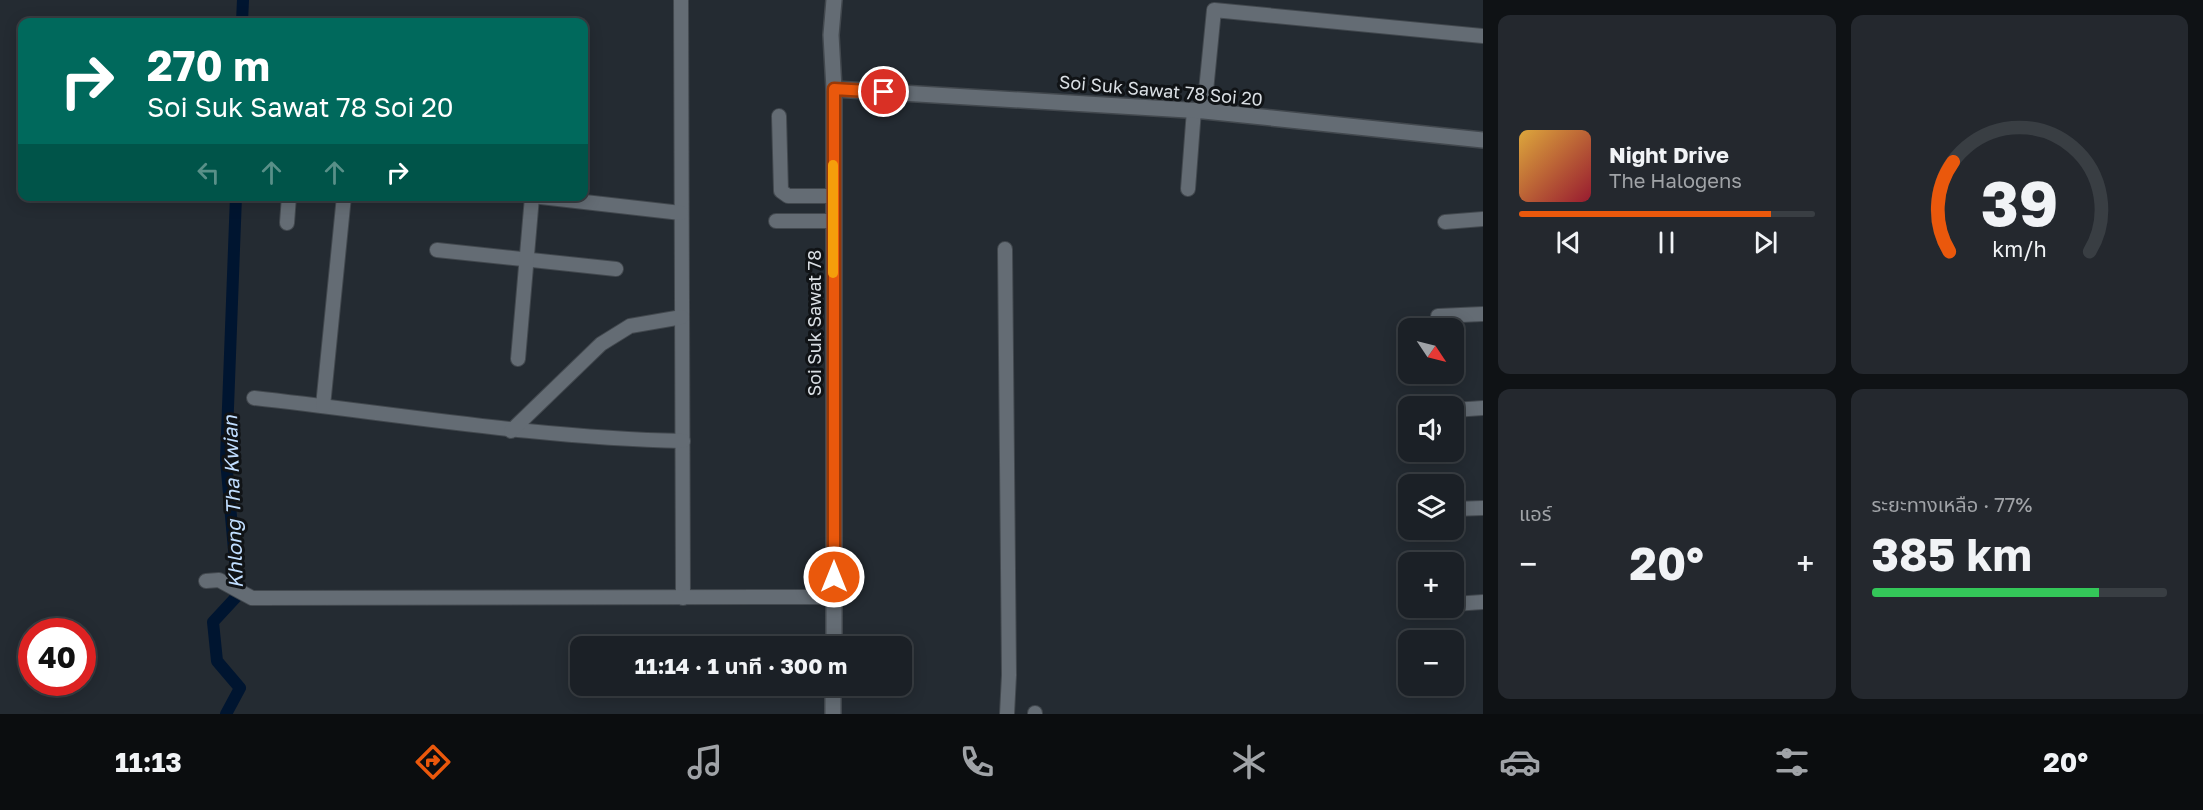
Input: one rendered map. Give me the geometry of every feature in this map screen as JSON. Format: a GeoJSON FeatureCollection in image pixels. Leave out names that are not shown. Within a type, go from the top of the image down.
{"type":"FeatureCollection","features":[{"type":"Feature","properties":{"kind":"street"},"geometry":{"type":"LineString","coordinates":[[681,0],[683,598]]}},
{"type":"Feature","properties":{"kind":"street","name":"Soi Suk Sawat 78"},"geometry":{"type":"LineString","coordinates":[[834,0],[831,11],[834,89],[834,636]]}},
{"type":"Feature","properties":{"kind":"street"},"geometry":{"type":"LineString","coordinates":[[1188,189],[1215,5],[1483,36]]}},
{"type":"Feature","properties":{"kind":"street","name":"Soi Suk Sawat 78 Soi 20"},"geometry":{"type":"LineString","coordinates":[[834,89],[1199,111],[1483,140]]}},
{"type":"Feature","properties":{"kind":"street"},"geometry":{"type":"LineString","coordinates":[[779,116],[781,191],[788,196],[833,196]]}},
{"type":"Feature","properties":{"kind":"street"},"geometry":{"type":"LineString","coordinates":[[287,223],[289,201]]}},
{"type":"Feature","properties":{"kind":"street"},"geometry":{"type":"LineString","coordinates":[[323,406],[344,201]]}},
{"type":"Feature","properties":{"kind":"street"},"geometry":{"type":"LineString","coordinates":[[518,360],[532,201]]}},
{"type":"Feature","properties":{"kind":"street"},"geometry":{"type":"LineString","coordinates":[[576,201],[681,213]]}},
{"type":"Feature","properties":{"kind":"street"},"geometry":{"type":"LineString","coordinates":[[1445,222],[1483,219]]}},
{"type":"Feature","properties":{"kind":"street"},"geometry":{"type":"LineString","coordinates":[[776,221],[833,221]]}},
{"type":"Feature","properties":{"kind":"street"},"geometry":{"type":"LineString","coordinates":[[1005,249],[1009,681],[1007,714]]}},
{"type":"Feature","properties":{"kind":"street"},"geometry":{"type":"LineString","coordinates":[[437,250],[616,269]]}},
{"type":"Feature","properties":{"kind":"street"},"geometry":{"type":"LineString","coordinates":[[1438,316],[1483,314]]}},
{"type":"Feature","properties":{"kind":"street"},"geometry":{"type":"LineString","coordinates":[[511,431],[601,344],[630,326],[682,317]]}},
{"type":"Feature","properties":{"kind":"street"},"geometry":{"type":"LineString","coordinates":[[254,398],[511,431],[600,439],[683,441]]}},
{"type":"Feature","properties":{"kind":"street"},"geometry":{"type":"LineString","coordinates":[[1464,409],[1483,408]]}},
{"type":"Feature","properties":{"kind":"street"},"geometry":{"type":"LineString","coordinates":[[1464,509],[1483,508]]}},
{"type":"Feature","properties":{"kind":"street"},"geometry":{"type":"LineString","coordinates":[[213,581],[243,595],[262,598],[834,597]]}},
{"type":"Feature","properties":{"kind":"street"},"geometry":{"type":"LineString","coordinates":[[1464,603],[1483,602]]}},
{"type":"Feature","properties":{"kind":"street"},"geometry":{"type":"LineString","coordinates":[[833,696],[833,714]]}},
{"type":"Feature","properties":{"kind":"waterway","name":"Khlong Tha Kwian"},"geometry":{"type":"LineString","coordinates":[[242,18],[243,0]]}},
{"type":"Feature","properties":{"kind":"waterway","name":"Khlong Tha Kwian"},"geometry":{"type":"LineString","coordinates":[[226,714],[240,688],[217,661],[213,622],[238,595],[226,460],[236,201]]}},
{"type":"Feature","properties":{"kind":"slow traffic"},"geometry":{"type":"LineString","coordinates":[[833,165],[833,273]]}},
{"type":"Feature","properties":{"kind":"route"},"geometry":{"type":"LineString","coordinates":[[834,577],[832,153],[834,89],[884,92]]}}]}
